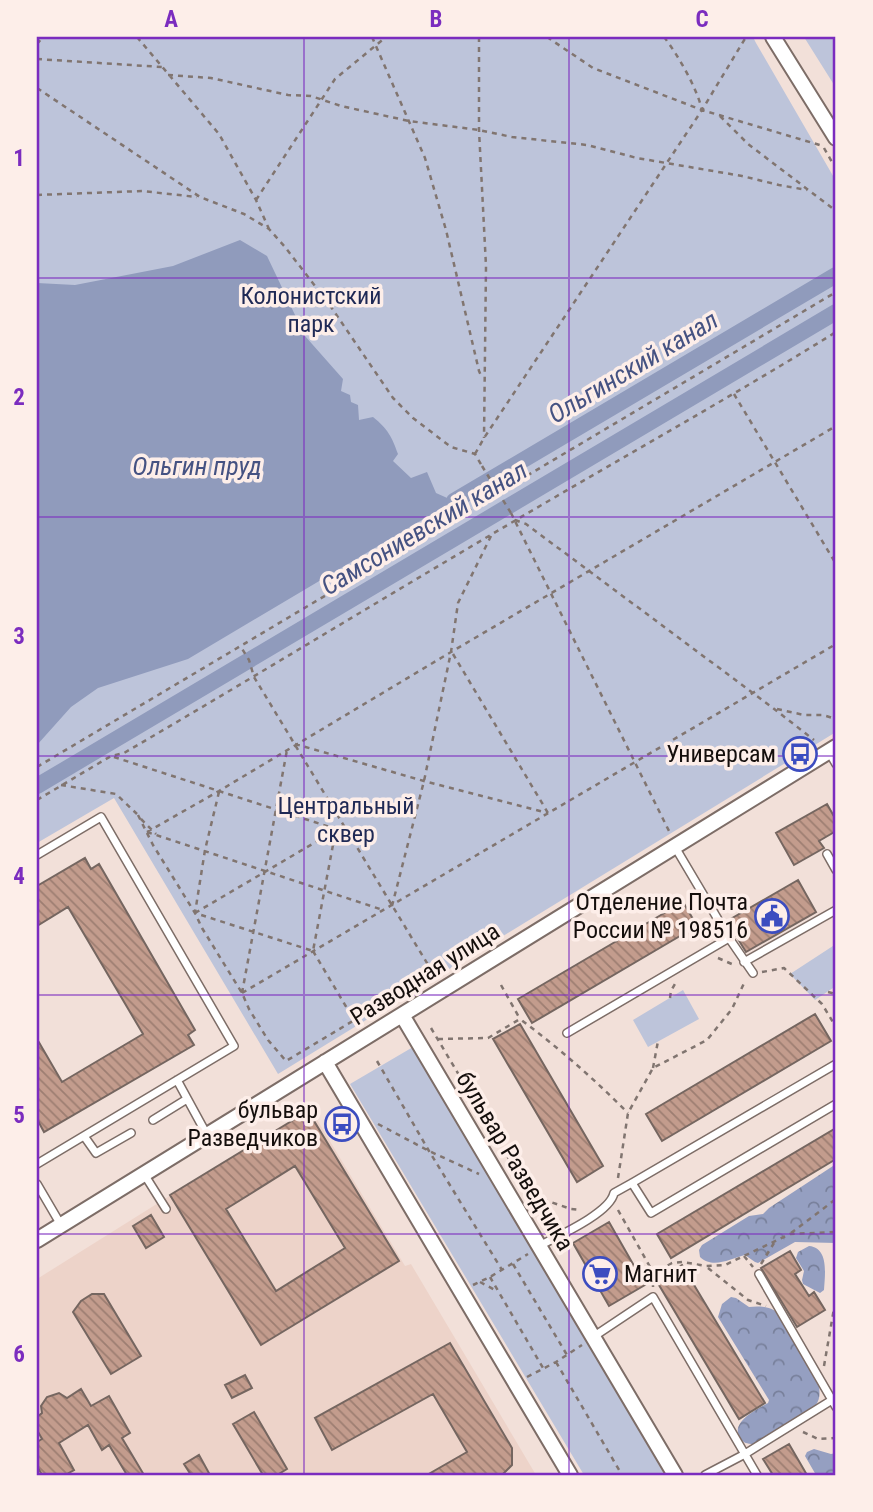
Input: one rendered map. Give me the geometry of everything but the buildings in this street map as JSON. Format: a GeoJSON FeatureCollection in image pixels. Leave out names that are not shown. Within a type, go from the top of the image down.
{"type":"FeatureCollection","features":[{"type":"Feature","properties":{"kind":"street"},"geometry":{"type":"LineString","coordinates":[[773,37],[836,138]]}},
{"type":"Feature","properties":{"kind":"street","name":"Разводная улица"},"geometry":{"type":"LineString","coordinates":[[37,1240],[402,1015],[672,840],[834,754]]}},
{"type":"Feature","properties":{"kind":"street","name":"бульвар Разведчика"},"geometry":{"type":"LineString","coordinates":[[402,1015],[675,1475]]}},
{"type":"Feature","properties":{"kind":"street"},"geometry":{"type":"LineString","coordinates":[[325,1062],[570,1475]]}},
{"type":"Feature","properties":{"kind":"lane"},"geometry":{"type":"LineString","coordinates":[[37,855],[101,817],[234,1046],[37,1164]]}},
{"type":"Feature","properties":{"kind":"lane"},"geometry":{"type":"LineString","coordinates":[[672,840],[751,974]]}},
{"type":"Feature","properties":{"kind":"lane"},"geometry":{"type":"LineString","coordinates":[[827,854],[836,870]]}},
{"type":"Feature","properties":{"kind":"lane"},"geometry":{"type":"LineString","coordinates":[[744,962],[836,910]]}},
{"type":"Feature","properties":{"kind":"lane"},"geometry":{"type":"LineString","coordinates":[[567,1034],[729,938]]}},
{"type":"Feature","properties":{"kind":"lane"},"geometry":{"type":"LineString","coordinates":[[539,1246],[603,1211],[613,1197],[632,1182],[836,1064]]}},
{"type":"Feature","properties":{"kind":"lane"},"geometry":{"type":"LineString","coordinates":[[177,1080],[207,1135]]}},
{"type":"Feature","properties":{"kind":"lane"},"geometry":{"type":"LineString","coordinates":[[153,1120],[187,1100]]}},
{"type":"Feature","properties":{"kind":"lane"},"geometry":{"type":"LineString","coordinates":[[632,1182],[651,1213],[836,1104]]}},
{"type":"Feature","properties":{"kind":"lane"},"geometry":{"type":"LineString","coordinates":[[84,1136],[96,1153],[131,1133]]}},
{"type":"Feature","properties":{"kind":"lane"},"geometry":{"type":"LineString","coordinates":[[144,1173],[166,1209]]}},
{"type":"Feature","properties":{"kind":"lane"},"geometry":{"type":"LineString","coordinates":[[37,1184],[61,1224]]}},
{"type":"Feature","properties":{"kind":"lane"},"geometry":{"type":"LineString","coordinates":[[705,1475],[834,1404],[759,1274]]}},
{"type":"Feature","properties":{"kind":"lane"},"geometry":{"type":"LineString","coordinates":[[593,1337],[653,1297],[757,1475]]}},
{"type":"Feature","properties":{"kind":"path"},"geometry":{"type":"LineString","coordinates":[[37,44],[43,37]]}},
{"type":"Feature","properties":{"kind":"path"},"geometry":{"type":"LineString","coordinates":[[137,37],[219,134],[269,229]]}},
{"type":"Feature","properties":{"kind":"path"},"geometry":{"type":"LineString","coordinates":[[372,37],[377,43],[425,158],[446,230],[479,371],[484,381]]}},
{"type":"Feature","properties":{"kind":"path"},"geometry":{"type":"LineString","coordinates":[[256,200],[335,79],[386,37]]}},
{"type":"Feature","properties":{"kind":"path"},"geometry":{"type":"LineString","coordinates":[[479,37],[479,130],[486,266],[484,438]]}},
{"type":"Feature","properties":{"kind":"path"},"geometry":{"type":"LineString","coordinates":[[547,37],[593,68],[702,110],[823,146]]}},
{"type":"Feature","properties":{"kind":"path"},"geometry":{"type":"LineString","coordinates":[[664,37],[672,47],[702,110]]}},
{"type":"Feature","properties":{"kind":"path"},"geometry":{"type":"LineString","coordinates":[[475,454],[702,110],[746,37]]}},
{"type":"Feature","properties":{"kind":"path"},"geometry":{"type":"LineString","coordinates":[[37,59],[162,67]]}},
{"type":"Feature","properties":{"kind":"path"},"geometry":{"type":"LineString","coordinates":[[169,75],[211,78],[288,95],[311,96],[341,106],[409,121],[587,145],[637,158],[807,190]]}},
{"type":"Feature","properties":{"kind":"path"},"geometry":{"type":"LineString","coordinates":[[37,88],[200,197],[244,214],[269,229],[329,304],[393,398],[413,418],[451,447],[475,454],[512,513],[672,840]]}},
{"type":"Feature","properties":{"kind":"path"},"geometry":{"type":"LineString","coordinates":[[718,115],[748,144],[836,211]]}},
{"type":"Feature","properties":{"kind":"path"},"geometry":{"type":"LineString","coordinates":[[37,195],[142,191],[200,197]]}},
{"type":"Feature","properties":{"kind":"path"},"geometry":{"type":"LineString","coordinates":[[37,767],[836,292]]}},
{"type":"Feature","properties":{"kind":"path"},"geometry":{"type":"LineString","coordinates":[[37,800],[254,677],[836,332]]}},
{"type":"Feature","properties":{"kind":"path"},"geometry":{"type":"LineString","coordinates":[[734,394],[836,564]]}},
{"type":"Feature","properties":{"kind":"path"},"geometry":{"type":"LineString","coordinates":[[147,832],[836,426]]}},
{"type":"Feature","properties":{"kind":"path"},"geometry":{"type":"LineString","coordinates":[[515,520],[526,524],[590,571],[814,740]]}},
{"type":"Feature","properties":{"kind":"path"},"geometry":{"type":"LineString","coordinates":[[392,906],[424,781],[452,652],[458,603],[492,534]]}},
{"type":"Feature","properties":{"kind":"path"},"geometry":{"type":"LineString","coordinates":[[242,993],[836,643]]}},
{"type":"Feature","properties":{"kind":"path"},"geometry":{"type":"LineString","coordinates":[[138,815],[249,1009],[268,1040],[286,1061],[433,974],[254,677],[249,660],[241,647]]}},
{"type":"Feature","properties":{"kind":"path"},"geometry":{"type":"LineString","coordinates":[[452,652],[548,813]]}},
{"type":"Feature","properties":{"kind":"path"},"geometry":{"type":"LineString","coordinates":[[774,708],[836,719]]}},
{"type":"Feature","properties":{"kind":"path"},"geometry":{"type":"LineString","coordinates":[[295,744],[548,813]]}},
{"type":"Feature","properties":{"kind":"path"},"geometry":{"type":"LineString","coordinates":[[242,993],[287,750]]}},
{"type":"Feature","properties":{"kind":"path"},"geometry":{"type":"LineString","coordinates":[[111,756],[336,829]]}},
{"type":"Feature","properties":{"kind":"path"},"geometry":{"type":"LineString","coordinates":[[61,785],[116,794],[157,835]]}},
{"type":"Feature","properties":{"kind":"path"},"geometry":{"type":"LineString","coordinates":[[195,913],[205,850],[219,791]]}},
{"type":"Feature","properties":{"kind":"path"},"geometry":{"type":"LineString","coordinates":[[195,913],[343,826]]}},
{"type":"Feature","properties":{"kind":"path"},"geometry":{"type":"LineString","coordinates":[[336,829],[313,951],[354,1020]]}},
{"type":"Feature","properties":{"kind":"path"},"geometry":{"type":"LineString","coordinates":[[147,832],[384,911]]}},
{"type":"Feature","properties":{"kind":"path"},"geometry":{"type":"LineString","coordinates":[[195,913],[313,951]]}},
{"type":"Feature","properties":{"kind":"path"},"geometry":{"type":"LineString","coordinates":[[706,953],[751,974],[784,968],[822,1004],[836,1027]]}},
{"type":"Feature","properties":{"kind":"path"},"geometry":{"type":"LineString","coordinates":[[653,1068],[707,1040],[732,1009],[751,974]]}},
{"type":"Feature","properties":{"kind":"path"},"geometry":{"type":"LineString","coordinates":[[501,985],[520,1019],[597,1082],[628,1114]]}},
{"type":"Feature","properties":{"kind":"path"},"geometry":{"type":"LineString","coordinates":[[828,992],[836,994]]}},
{"type":"Feature","properties":{"kind":"path"},"geometry":{"type":"LineString","coordinates":[[438,1039],[488,1038],[520,1019]]}},
{"type":"Feature","properties":{"kind":"path"},"geometry":{"type":"LineString","coordinates":[[431,1028],[555,1237]]}},
{"type":"Feature","properties":{"kind":"path"},"geometry":{"type":"LineString","coordinates":[[653,1297],[654,1274],[613,1197],[620,1174],[628,1114],[653,1068],[658,1041]]}},
{"type":"Feature","properties":{"kind":"path"},"geometry":{"type":"LineString","coordinates":[[377,1061],[502,1270]]}},
{"type":"Feature","properties":{"kind":"path"},"geometry":{"type":"LineString","coordinates":[[362,1124],[373,1122],[478,1173]]}},
{"type":"Feature","properties":{"kind":"path"},"geometry":{"type":"LineString","coordinates":[[531,1196],[571,1209],[603,1211]]}},
{"type":"Feature","properties":{"kind":"path"},"geometry":{"type":"LineString","coordinates":[[654,1274],[672,1263],[725,1265],[790,1234],[836,1199]]}},
{"type":"Feature","properties":{"kind":"path"},"geometry":{"type":"LineString","coordinates":[[790,1234],[836,1232]]}},
{"type":"Feature","properties":{"kind":"path"},"geometry":{"type":"LineString","coordinates":[[759,1274],[774,1242]]}},
{"type":"Feature","properties":{"kind":"path"},"geometry":{"type":"LineString","coordinates":[[460,1290],[490,1277],[539,1246]]}},
{"type":"Feature","properties":{"kind":"path"},"geometry":{"type":"LineString","coordinates":[[513,1264],[567,1355]]}},
{"type":"Feature","properties":{"kind":"path"},"geometry":{"type":"LineString","coordinates":[[706,1266],[748,1300],[779,1310]]}},
{"type":"Feature","properties":{"kind":"path"},"geometry":{"type":"LineString","coordinates":[[490,1277],[544,1368]]}},
{"type":"Feature","properties":{"kind":"path"},"geometry":{"type":"LineString","coordinates":[[480,1282],[498,1291]]}},
{"type":"Feature","properties":{"kind":"path"},"geometry":{"type":"LineString","coordinates":[[821,1382],[836,1297]]}},
{"type":"Feature","properties":{"kind":"path"},"geometry":{"type":"LineString","coordinates":[[515,1383],[556,1362],[593,1337]]}},
{"type":"Feature","properties":{"kind":"path"},"geometry":{"type":"LineString","coordinates":[[556,1362],[622,1475]]}},
{"type":"Feature","properties":{"kind":"path"},"geometry":{"type":"LineString","coordinates":[[789,1427],[818,1439],[836,1438]]}},
{"type":"Feature","properties":{"kind":"shaded area"},"geometry":{"type":"Polygon","coordinates":[[[310,1108],[405,1266],[411,1264],[536,1475],[37,1475],[37,1279],[310,1108]]]}},
{"type":"Feature","properties":{"kind":"green space"},"geometry":{"type":"Polygon","coordinates":[[[37,37],[753,37],[836,181],[836,732],[278,1074],[114,798],[37,843],[37,37]]]}},
{"type":"Feature","properties":{"kind":"green space"},"geometry":{"type":"Polygon","coordinates":[[[804,37],[836,37],[836,88],[804,37]]]}},
{"type":"Feature","properties":{"kind":"green space"},"geometry":{"type":"Polygon","coordinates":[[[836,944],[836,986],[815,1000],[790,974],[836,944]]]}},
{"type":"Feature","properties":{"kind":"green space"},"geometry":{"type":"Polygon","coordinates":[[[683,990],[699,1019],[648,1047],[633,1020],[683,990]]]}},
{"type":"Feature","properties":{"kind":"green space"},"geometry":{"type":"Polygon","coordinates":[[[413,1047],[665,1475],[584,1475],[350,1084],[413,1047]]]}},
{"type":"Feature","properties":{"kind":"green space"},"geometry":{"type":"Polygon","coordinates":[[[836,1164],[836,1243],[795,1242],[758,1263],[745,1255],[716,1263],[700,1257],[699,1250],[702,1245],[749,1216],[763,1214],[836,1164]]]}},
{"type":"Feature","properties":{"kind":"green space"},"geometry":{"type":"Polygon","coordinates":[[[809,1246],[820,1251],[823,1257],[824,1290],[820,1293],[803,1284],[804,1271],[796,1258],[798,1252],[809,1246]]]}},
{"type":"Feature","properties":{"kind":"green space"},"geometry":{"type":"Polygon","coordinates":[[[731,1297],[749,1307],[769,1308],[779,1314],[819,1386],[819,1397],[815,1406],[754,1444],[742,1440],[738,1431],[739,1425],[769,1400],[718,1317],[722,1304],[731,1297]]]}},
{"type":"Feature","properties":{"kind":"green space"},"geometry":{"type":"Polygon","coordinates":[[[814,1449],[836,1453],[836,1475],[816,1475],[805,1456],[814,1449]]]}},
{"type":"Feature","properties":{"kind":"water","name":"Ольгин пруд"},"geometry":{"type":"Polygon","coordinates":[[[240,240],[267,256],[305,336],[343,379],[341,391],[350,395],[351,402],[358,405],[359,420],[373,417],[378,421],[396,448],[398,454],[393,461],[411,478],[427,472],[436,493],[454,501],[188,659],[98,688],[71,707],[37,745],[37,283],[75,285],[173,266],[240,240]]]}},
{"type":"Feature","properties":{"kind":"waterway","name":"Ольгинский канал"},"geometry":{"type":"LineString","coordinates":[[454,501],[836,275]]}},
{"type":"Feature","properties":{"kind":"waterway","name":"Самсониевский канал"},"geometry":{"type":"LineString","coordinates":[[37,786],[836,312]]}},
{"type":"Feature","properties":{"kind":"place","name":"Универсам"},"geometry":{"type":"Point","coordinates":[800,754]}},
{"type":"Feature","properties":{"kind":"place","name":"Отделение Почта России № 198516"},"geometry":{"type":"Point","coordinates":[772,916]}},
{"type":"Feature","properties":{"kind":"place","name":"бульвар Разведчиков"},"geometry":{"type":"Point","coordinates":[342,1124]}},
{"type":"Feature","properties":{"kind":"place","name":"Магнит"},"geometry":{"type":"Point","coordinates":[600,1274]}},
{"type":"Feature","properties":{"kind":"park label","name":"Колонистский парк"},"geometry":{"type":"Point","coordinates":[311,310]}},
{"type":"Feature","properties":{"kind":"park label","name":"Центральный сквер"},"geometry":{"type":"Point","coordinates":[346,820]}}]}
